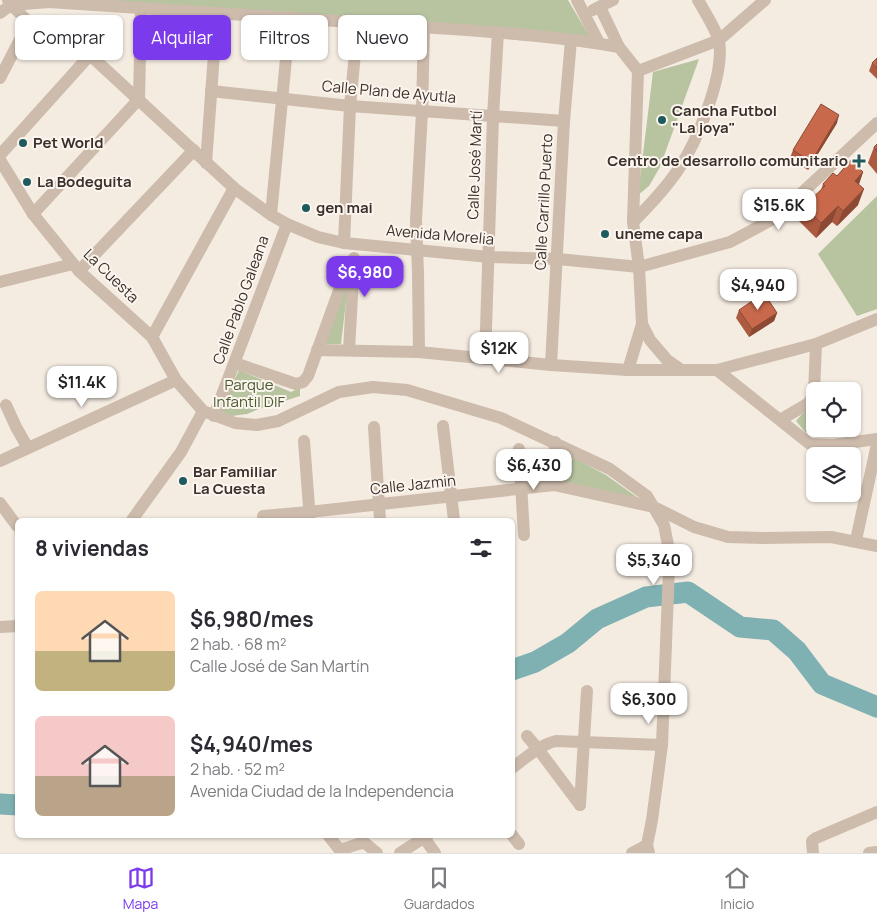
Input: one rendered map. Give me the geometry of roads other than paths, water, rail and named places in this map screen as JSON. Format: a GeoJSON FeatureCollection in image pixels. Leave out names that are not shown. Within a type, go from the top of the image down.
{"type":"FeatureCollection","features":[{"type":"Feature","properties":{"kind":"street"},"geometry":{"type":"LineString","coordinates":[[577,0],[599,43]]}},
{"type":"Feature","properties":{"kind":"street"},"geometry":{"type":"LineString","coordinates":[[584,15],[613,0]]}},
{"type":"Feature","properties":{"kind":"street"},"geometry":{"type":"LineString","coordinates":[[632,222],[654,202],[678,169],[698,132],[714,88],[720,61],[719,40],[698,0]]}},
{"type":"Feature","properties":{"kind":"street"},"geometry":{"type":"LineString","coordinates":[[638,71],[719,40],[765,0]]}},
{"type":"Feature","properties":{"kind":"street"},"geometry":{"type":"LineString","coordinates":[[9,2],[50,2],[254,15]]}},
{"type":"Feature","properties":{"kind":"street"},"geometry":{"type":"LineString","coordinates":[[0,13],[9,2]]}},
{"type":"Feature","properties":{"kind":"street"},"geometry":{"type":"LineString","coordinates":[[9,2],[22,15]]}},
{"type":"Feature","properties":{"kind":"street"},"geometry":{"type":"LineString","coordinates":[[600,7],[619,47],[638,71],[632,222],[639,266],[642,324],[628,370]]}},
{"type":"Feature","properties":{"kind":"street"},"geometry":{"type":"LineString","coordinates":[[33,214],[139,99],[141,8]]}},
{"type":"Feature","properties":{"kind":"street"},"geometry":{"type":"LineString","coordinates":[[206,163],[217,13]]}},
{"type":"Feature","properties":{"kind":"street"},"geometry":{"type":"LineString","coordinates":[[427,27],[498,32],[599,43],[619,47]]}},
{"type":"Feature","properties":{"kind":"street","name":"Calle José Martí"},"geometry":{"type":"LineString","coordinates":[[484,359],[498,32]]}},
{"type":"Feature","properties":{"kind":"street","name":"Calle Carrillo Puerto"},"geometry":{"type":"LineString","coordinates":[[551,365],[564,121],[571,40]]}},
{"type":"Feature","properties":{"kind":"street"},"geometry":{"type":"LineString","coordinates":[[0,78],[15,49]]}},
{"type":"Feature","properties":{"kind":"street"},"geometry":{"type":"LineString","coordinates":[[0,155],[86,60]]}},
{"type":"Feature","properties":{"kind":"street","name":"Avenida Morelia"},"geometry":{"type":"LineString","coordinates":[[96,60],[234,188],[271,215],[287,224],[318,237],[350,244],[489,256],[558,259],[639,266],[730,242],[775,218],[877,123]]}},
{"type":"Feature","properties":{"kind":"street"},"geometry":{"type":"LineString","coordinates":[[271,215],[286,60]]}},
{"type":"Feature","properties":{"kind":"street"},"geometry":{"type":"LineString","coordinates":[[349,350],[354,258],[350,244],[350,106],[354,60]]}},
{"type":"Feature","properties":{"kind":"street"},"geometry":{"type":"LineString","coordinates":[[419,352],[416,220],[423,60]]}},
{"type":"Feature","properties":{"kind":"street","name":"Calle Plan de Ayutla"},"geometry":{"type":"LineString","coordinates":[[211,92],[422,112],[564,121]]}},
{"type":"Feature","properties":{"kind":"street"},"geometry":{"type":"LineString","coordinates":[[0,282],[76,268],[194,150]]}},
{"type":"Feature","properties":{"kind":"street","name":"La Cuesta"},"geometry":{"type":"LineString","coordinates":[[0,160],[33,214],[76,268],[152,337],[176,380],[209,413]]}},
{"type":"Feature","properties":{"kind":"street"},"geometry":{"type":"LineString","coordinates":[[152,337],[234,188]]}},
{"type":"Feature","properties":{"kind":"street","name":"Calle Pablo Galeana"},"geometry":{"type":"LineString","coordinates":[[133,518],[209,413],[235,363],[287,224]]}},
{"type":"Feature","properties":{"kind":"street"},"geometry":{"type":"LineString","coordinates":[[235,363],[296,384],[303,382],[308,376],[345,274],[354,258]]}},
{"type":"Feature","properties":{"kind":"street"},"geometry":{"type":"LineString","coordinates":[[317,350],[419,352],[551,365],[628,370],[716,370],[816,344],[877,319]]}},
{"type":"Feature","properties":{"kind":"street"},"geometry":{"type":"LineString","coordinates":[[642,324],[650,340],[667,360],[680,369]]}},
{"type":"Feature","properties":{"kind":"street"},"geometry":{"type":"LineString","coordinates":[[780,420],[809,403],[814,394],[816,344]]}},
{"type":"Feature","properties":{"kind":"street"},"geometry":{"type":"LineString","coordinates":[[716,370],[810,444],[833,445],[877,439]]}},
{"type":"Feature","properties":{"kind":"street"},"geometry":{"type":"LineString","coordinates":[[0,461],[176,380]]}},
{"type":"Feature","properties":{"kind":"street"},"geometry":{"type":"LineString","coordinates":[[209,413],[235,423],[257,426],[278,421],[339,392],[373,387],[408,390],[501,418],[610,469],[647,496],[664,525],[668,545],[669,567],[662,744],[648,849],[632,853]]}},
{"type":"Feature","properties":{"kind":"street"},"geometry":{"type":"LineString","coordinates":[[6,405],[28,448]]}},
{"type":"Feature","properties":{"kind":"street"},"geometry":{"type":"LineString","coordinates":[[443,426],[454,518]]}},
{"type":"Feature","properties":{"kind":"street"},"geometry":{"type":"LineString","coordinates":[[374,427],[380,518]]}},
{"type":"Feature","properties":{"kind":"street"},"geometry":{"type":"LineString","coordinates":[[304,441],[310,516]]}},
{"type":"Feature","properties":{"kind":"street"},"geometry":{"type":"LineString","coordinates":[[554,485],[555,442]]}},
{"type":"Feature","properties":{"kind":"street"},"geometry":{"type":"LineString","coordinates":[[856,540],[877,444]]}},
{"type":"Feature","properties":{"kind":"street"},"geometry":{"type":"LineString","coordinates":[[518,449],[524,535]]}},
{"type":"Feature","properties":{"kind":"street","name":"Calle Jazmin"},"geometry":{"type":"LineString","coordinates":[[263,516],[310,516],[379,505],[554,485],[654,507]]}},
{"type":"Feature","properties":{"kind":"street"},"geometry":{"type":"LineString","coordinates":[[0,502],[15,523]]}},
{"type":"Feature","properties":{"kind":"street"},"geometry":{"type":"LineString","coordinates":[[654,507],[694,528],[728,537],[831,537],[856,540],[877,546]]}},
{"type":"Feature","properties":{"kind":"street"},"geometry":{"type":"LineString","coordinates":[[0,627],[15,626]]}},
{"type":"Feature","properties":{"kind":"street"},"geometry":{"type":"LineString","coordinates":[[527,736],[580,806],[588,692]]}},
{"type":"Feature","properties":{"kind":"street"},"geometry":{"type":"LineString","coordinates":[[515,766],[547,743],[556,741],[662,744]]}},
{"type":"Feature","properties":{"kind":"street"},"geometry":{"type":"LineString","coordinates":[[813,847],[816,838],[877,812]]}},
{"type":"Feature","properties":{"kind":"street"},"geometry":{"type":"LineString","coordinates":[[330,838],[339,849],[346,849],[356,843],[365,843],[377,853]]}},
{"type":"Feature","properties":{"kind":"street"},"geometry":{"type":"LineString","coordinates":[[400,853],[422,838]]}},
{"type":"Feature","properties":{"kind":"street"},"geometry":{"type":"LineString","coordinates":[[426,838],[435,853]]}},
{"type":"Feature","properties":{"kind":"street"},"geometry":{"type":"LineString","coordinates":[[869,853],[877,852]]}},
{"type":"Feature","properties":{"kind":"waterway"},"geometry":{"type":"LineString","coordinates":[[515,669],[535,662],[568,643],[597,619],[646,597],[688,592],[740,627],[773,630],[797,651],[822,684],[877,707]]}},
{"type":"Feature","properties":{"kind":"waterway"},"geometry":{"type":"LineString","coordinates":[[0,804],[15,805]]}},
{"type":"Feature","properties":{"kind":"place","name":"Cancha Futbol \"La joya\""},"geometry":{"type":"Point","coordinates":[662,120]}},
{"type":"Feature","properties":{"kind":"place","name":"Pet World"},"geometry":{"type":"Point","coordinates":[23,143]}},
{"type":"Feature","properties":{"kind":"place","name":"Centro de desarrollo comunitario"},"geometry":{"type":"Point","coordinates":[859,161]}},
{"type":"Feature","properties":{"kind":"place","name":"La Bodeguita"},"geometry":{"type":"Point","coordinates":[27,182]}},
{"type":"Feature","properties":{"kind":"place","name":"gen mai"},"geometry":{"type":"Point","coordinates":[306,208]}},
{"type":"Feature","properties":{"kind":"place","name":"uneme capa"},"geometry":{"type":"Point","coordinates":[605,234]}},
{"type":"Feature","properties":{"kind":"place","name":"Bar Familiar La Cuesta"},"geometry":{"type":"Point","coordinates":[183,481]}},
{"type":"Feature","properties":{"kind":"park label","name":"Parque Infantil DIF"},"geometry":{"type":"Point","coordinates":[249,394]}}]}
